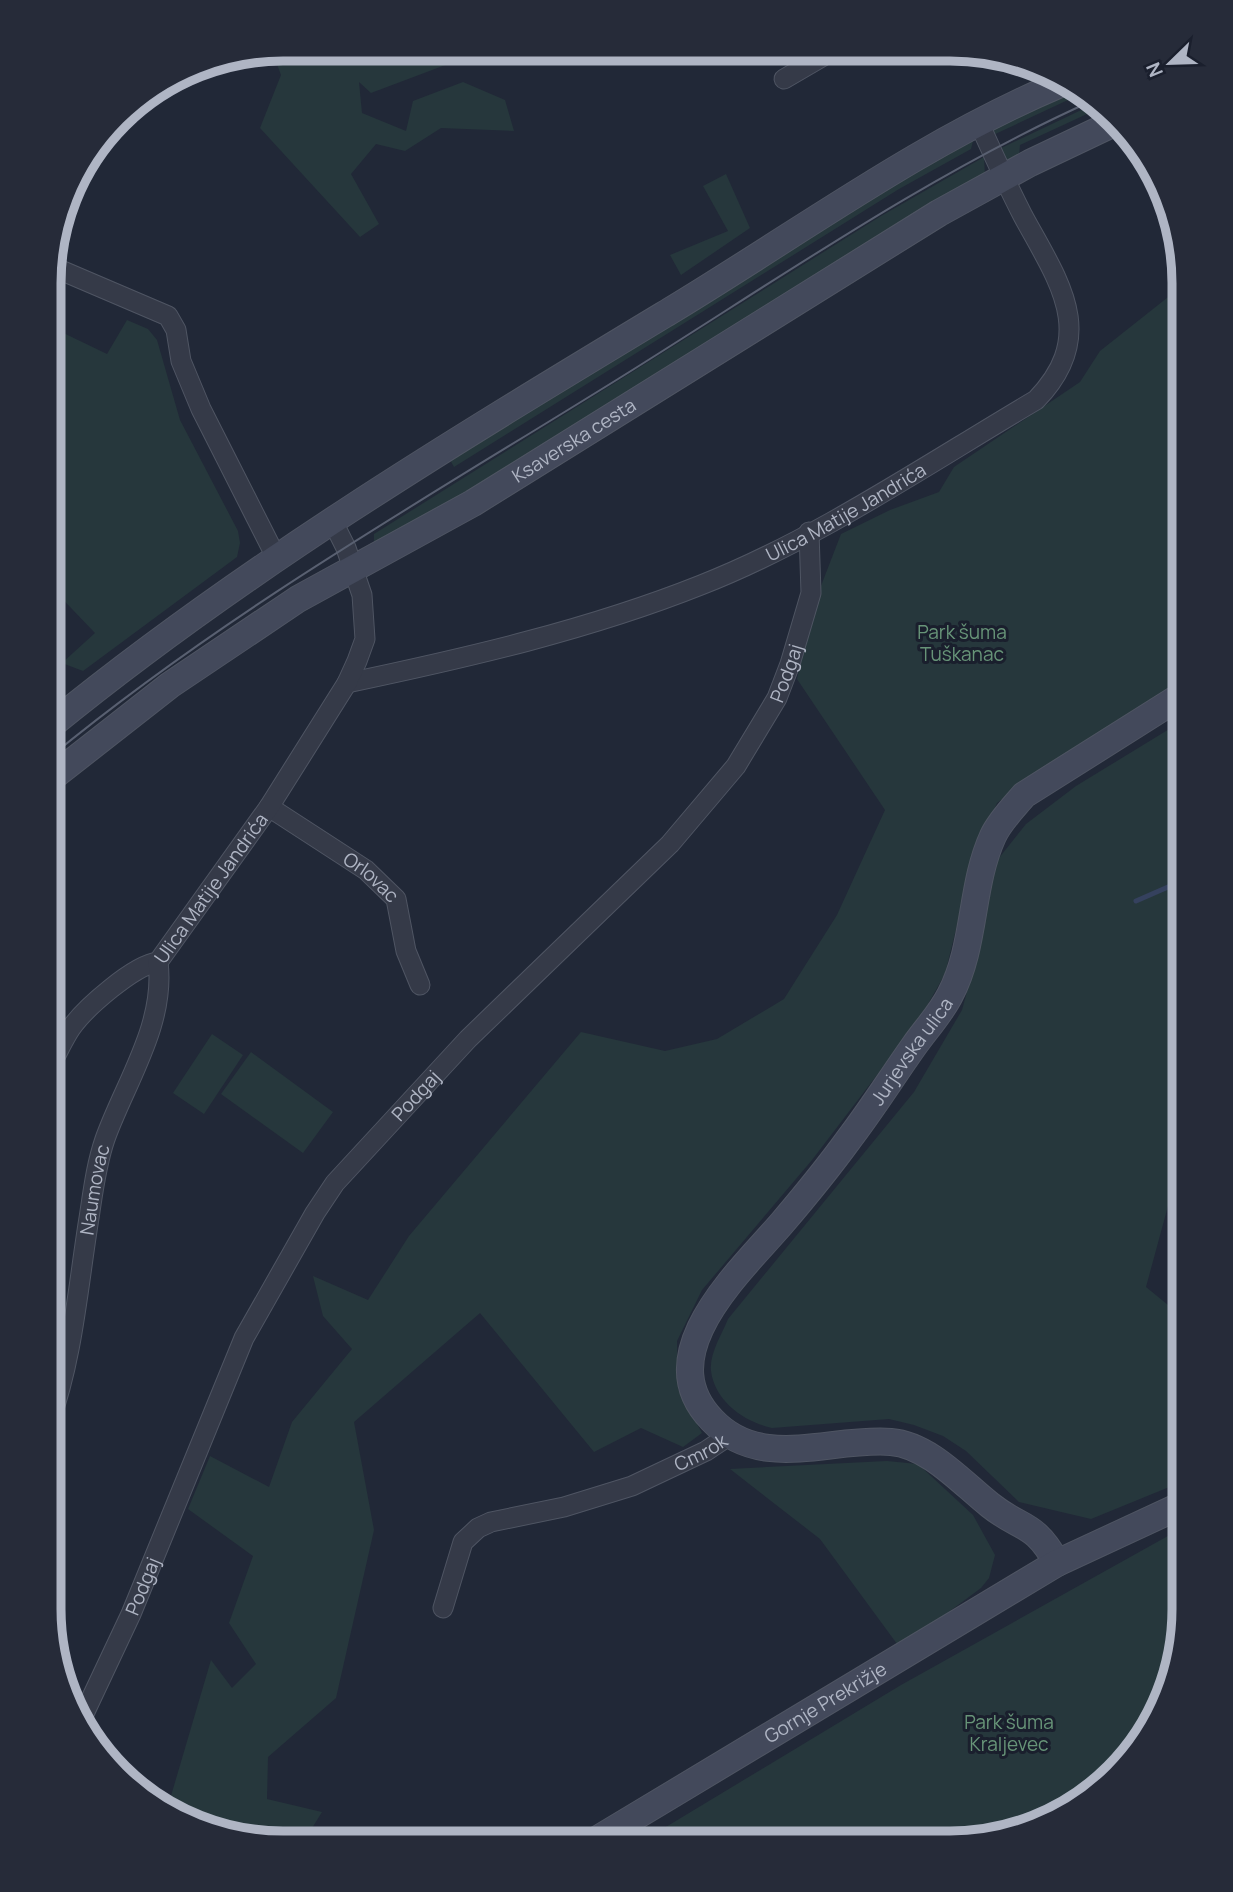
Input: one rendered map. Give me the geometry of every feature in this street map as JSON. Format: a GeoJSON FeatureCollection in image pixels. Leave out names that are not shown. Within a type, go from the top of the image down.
{"type":"FeatureCollection","features":[{"type":"Feature","properties":{"kind":"main road"},"geometry":{"type":"LineString","coordinates":[[61,718],[144,654],[332,522],[796,230],[979,123],[1053,87]]}},
{"type":"Feature","properties":{"kind":"main road","name":"Ksaverska cesta"},"geometry":{"type":"LineString","coordinates":[[61,770],[117,725],[211,657],[298,599],[473,503],[882,248],[1004,177],[1107,126]]}},
{"type":"Feature","properties":{"kind":"main road","name":"Jurjevska ulica"},"geometry":{"type":"LineString","coordinates":[[730,1435],[711,1420],[695,1397],[691,1374],[692,1350],[700,1329],[716,1300],[849,1139],[951,994],[966,950],[981,875],[993,836],[1024,795],[1172,702]]}},
{"type":"Feature","properties":{"kind":"main road","name":"Cmrok"},"geometry":{"type":"LineString","coordinates":[[730,1435],[749,1445],[771,1449],[892,1441],[923,1453],[993,1508],[1030,1527],[1046,1543],[1057,1563]]}},
{"type":"Feature","properties":{"kind":"main road","name":"Gornje Prekrižje"},"geometry":{"type":"LineString","coordinates":[[611,1831],[1057,1563],[1171,1510]]}},
{"type":"Feature","properties":{"kind":"street"},"geometry":{"type":"LineString","coordinates":[[784,79],[815,61]]}},
{"type":"Feature","properties":{"kind":"street","name":"Ulica Matije Jandrića"},"geometry":{"type":"LineString","coordinates":[[347,683],[554,633],[653,602],[725,575],[809,532],[1036,400],[1061,369],[1070,332],[1066,297],[979,123]]}},
{"type":"Feature","properties":{"kind":"street"},"geometry":{"type":"LineString","coordinates":[[62,271],[169,316],[176,330],[181,361],[201,410],[277,559]]}},
{"type":"Feature","properties":{"kind":"street","name":"Ulica Matije Jandrića"},"geometry":{"type":"LineString","coordinates":[[61,1046],[72,1026],[86,1012],[137,970],[158,962],[269,807],[347,683],[365,639],[365,615],[354,570],[332,522]]}},
{"type":"Feature","properties":{"kind":"street","name":"Podgaj"},"geometry":{"type":"LineString","coordinates":[[86,1710],[131,1614],[244,1338],[315,1213],[335,1183],[414,1096],[554,952],[670,844],[736,766],[777,698],[790,664],[811,593],[809,532]]}},
{"type":"Feature","properties":{"kind":"street","name":"Orlovac"},"geometry":{"type":"LineString","coordinates":[[269,807],[366,870],[396,899],[405,951],[420,985]]}},
{"type":"Feature","properties":{"kind":"street","name":"Naumovac"},"geometry":{"type":"LineString","coordinates":[[61,1389],[95,1178],[104,1142],[147,1037],[155,1000],[158,962]]}},
{"type":"Feature","properties":{"kind":"street","name":"Cmrok"},"geometry":{"type":"LineString","coordinates":[[443,1608],[463,1542],[478,1528],[491,1522],[564,1507],[632,1486],[706,1451],[730,1435]]}},
{"type":"Feature","properties":{"kind":"green space"},"geometry":{"type":"Polygon","coordinates":[[[276,61],[456,61],[371,93],[359,82],[362,113],[406,131],[413,101],[463,82],[505,100],[514,131],[441,128],[405,151],[376,144],[351,174],[379,224],[360,237],[260,128],[281,75],[276,61]]]}},
{"type":"Feature","properties":{"kind":"green space"},"geometry":{"type":"Polygon","coordinates":[[[1062,92],[1072,98],[991,136],[993,129],[1062,92]]]}},
{"type":"Feature","properties":{"kind":"green space"},"geometry":{"type":"Polygon","coordinates":[[[1086,108],[1091,112],[1020,145],[1019,156],[1007,162],[995,151],[1086,108]]]}},
{"type":"Feature","properties":{"kind":"green space"},"geometry":{"type":"Polygon","coordinates":[[[973,141],[971,149],[899,189],[454,467],[449,458],[890,183],[973,141]]]}},
{"type":"Feature","properties":{"kind":"green space"},"geometry":{"type":"Polygon","coordinates":[[[984,157],[985,176],[374,550],[374,534],[881,216],[984,157]]]}},
{"type":"Feature","properties":{"kind":"green space"},"geometry":{"type":"Polygon","coordinates":[[[726,174],[750,228],[681,275],[670,255],[728,231],[703,186],[726,174]]]}},
{"type":"Feature","properties":{"kind":"green space","name":"Park šuma Tuškanac"},"geometry":{"type":"Polygon","coordinates":[[[1172,294],[1172,690],[1041,770],[997,803],[975,852],[945,974],[919,1020],[812,1160],[702,1290],[677,1341],[678,1389],[702,1433],[683,1447],[641,1428],[594,1452],[480,1313],[354,1422],[374,1530],[336,1698],[268,1757],[267,1799],[322,1812],[310,1831],[254,1829],[226,1823],[198,1814],[172,1801],[170,1800],[211,1660],[232,1688],[256,1664],[229,1623],[253,1556],[188,1509],[210,1456],[269,1487],[292,1422],[352,1349],[323,1316],[313,1276],[368,1300],[409,1236],[581,1032],[665,1051],[717,1039],[784,999],[837,915],[885,810],[797,679],[814,604],[841,534],[890,510],[939,492],[954,467],[1080,382],[1100,351],[1172,294]]]}},
{"type":"Feature","properties":{"kind":"green space"},"geometry":{"type":"Polygon","coordinates":[[[127,320],[148,329],[157,340],[180,420],[238,531],[240,543],[237,557],[83,671],[62,663],[95,633],[61,597],[61,332],[107,354],[127,320]]]}},
{"type":"Feature","properties":{"kind":"green space"},"geometry":{"type":"Polygon","coordinates":[[[1172,728],[1171,1194],[1146,1287],[1171,1308],[1171,1486],[1091,1519],[1019,1502],[966,1451],[943,1436],[914,1425],[889,1419],[772,1428],[762,1425],[742,1416],[725,1401],[718,1392],[711,1371],[714,1351],[728,1319],[914,1092],[962,1010],[981,940],[995,863],[1026,824],[1076,786],[1172,728]]]}},
{"type":"Feature","properties":{"kind":"green space"},"geometry":{"type":"Polygon","coordinates":[[[212,1034],[243,1055],[204,1114],[173,1093],[212,1034]]]}},
{"type":"Feature","properties":{"kind":"green space"},"geometry":{"type":"Polygon","coordinates":[[[251,1052],[333,1112],[303,1153],[221,1094],[251,1052]]]}},
{"type":"Feature","properties":{"kind":"green space"},"geometry":{"type":"Polygon","coordinates":[[[887,1461],[918,1464],[973,1515],[995,1555],[989,1578],[981,1588],[900,1648],[820,1539],[730,1469],[887,1461]]]}},
{"type":"Feature","properties":{"kind":"green space","name":"Park šuma Kraljevec"},"geometry":{"type":"Polygon","coordinates":[[[1171,1534],[1171,1623],[1160,1680],[1149,1707],[1117,1755],[1096,1776],[1061,1801],[1021,1819],[979,1829],[659,1831],[901,1685],[1171,1534]]]}},
{"type":"Feature","properties":{"kind":"waterway"},"geometry":{"type":"LineString","coordinates":[[1136,901],[1172,885]]}},
{"type":"Feature","properties":{"kind":"tram line"},"geometry":{"type":"LineString","coordinates":[[61,748],[117,704],[256,605],[400,513],[852,231],[971,162],[1083,105]]}}]}
